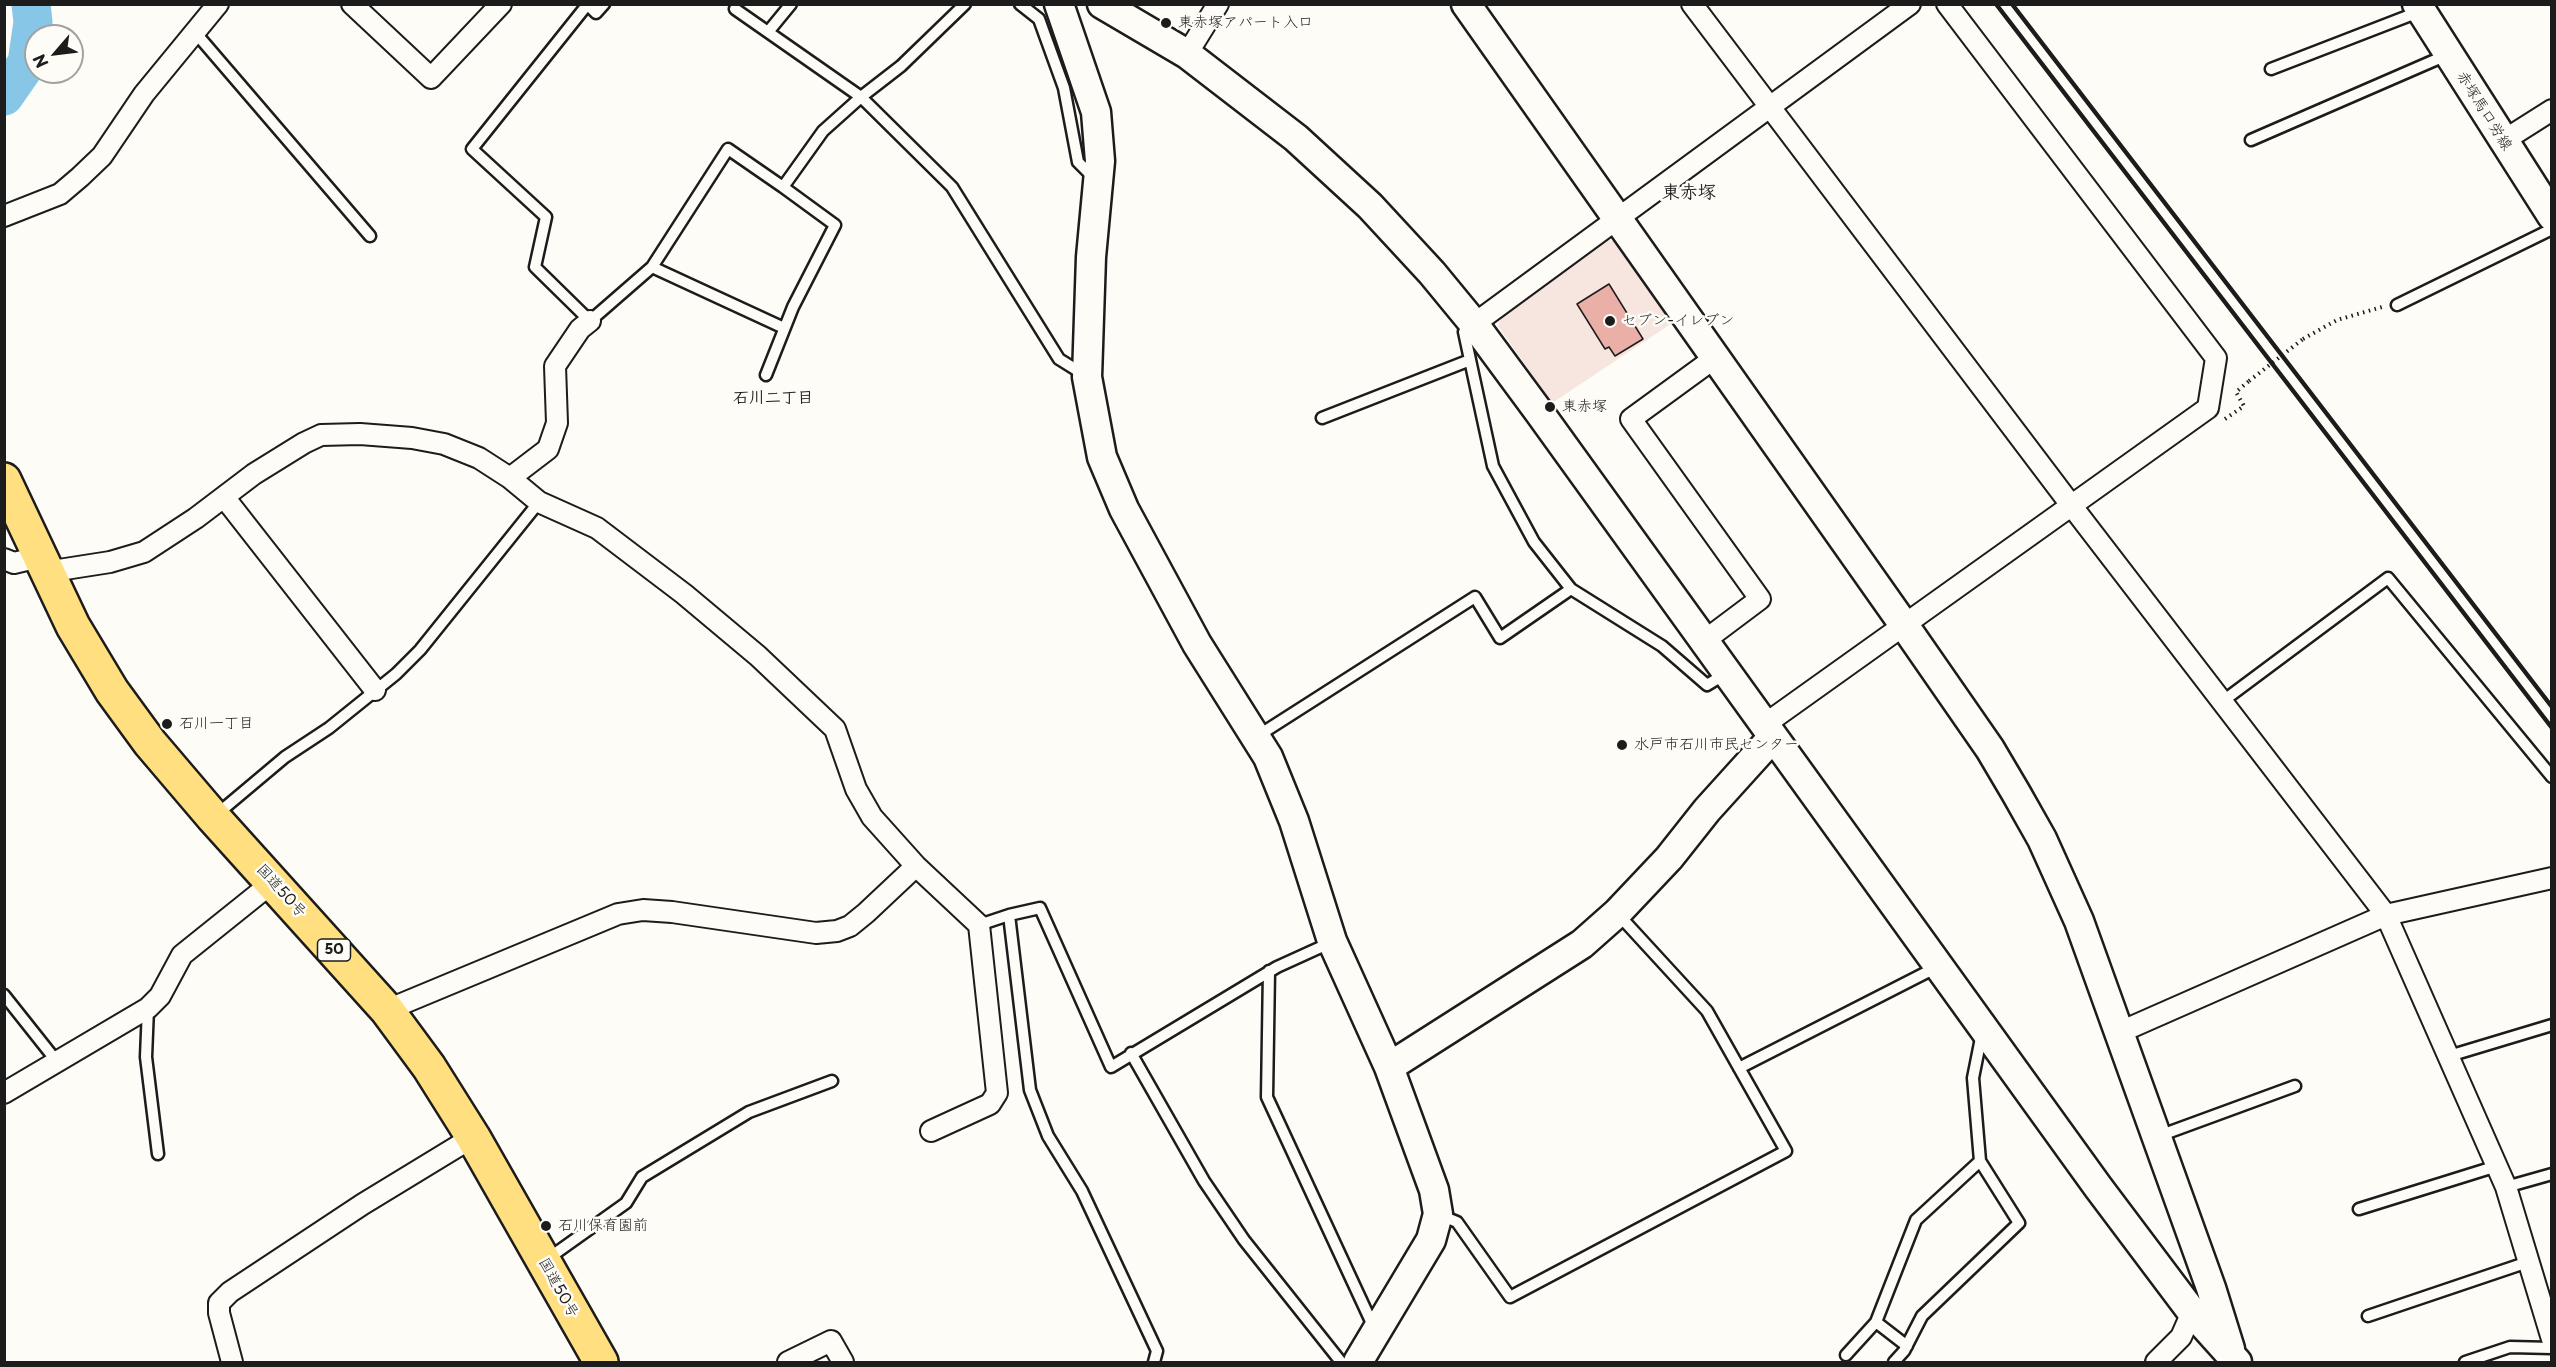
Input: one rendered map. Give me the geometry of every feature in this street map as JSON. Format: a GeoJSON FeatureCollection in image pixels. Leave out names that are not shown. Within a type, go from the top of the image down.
{"type":"FeatureCollection","features":[{"type":"Feature","properties":{"kind":"highway","name":"国道50号"},"geometry":{"type":"LineString","coordinates":[[4,480],[73,626],[112,691],[150,743],[213,817],[387,1010],[429,1067],[473,1137],[601,1362]]}},
{"type":"Feature","properties":{"kind":"street"},"geometry":{"type":"LineString","coordinates":[[4,216],[60,194],[102,156],[144,94],[218,4]]}},
{"type":"Feature","properties":{"kind":"street"},"geometry":{"type":"LineString","coordinates":[[352,4],[431,78],[501,4]]}},
{"type":"Feature","properties":{"kind":"street"},"geometry":{"type":"LineString","coordinates":[[1059,4],[1096,112],[1100,161],[1091,257],[1087,377],[1102,457],[1124,509],[1197,644],[1268,757],[1294,821],[1332,941],[1389,1067],[1434,1190],[1438,1214],[1431,1240],[1358,1362]]}},
{"type":"Feature","properties":{"kind":"street"},"geometry":{"type":"LineString","coordinates":[[1102,4],[1187,54],[1296,138],[1362,199],[1432,273],[1474,324],[1938,966],[2192,1312],[2234,1361]]}},
{"type":"Feature","properties":{"kind":"street"},"geometry":{"type":"LineString","coordinates":[[1187,54],[1218,4]]}},
{"type":"Feature","properties":{"kind":"street"},"geometry":{"type":"LineString","coordinates":[[1466,4],[1990,749],[2042,839],[2079,921],[2211,1288],[2234,1361]]}},
{"type":"Feature","properties":{"kind":"street"},"geometry":{"type":"LineString","coordinates":[[1692,4],[2071,505],[2386,915],[2506,1187],[2552,1339]]}},
{"type":"Feature","properties":{"kind":"street"},"geometry":{"type":"LineString","coordinates":[[1474,324],[1910,4]]}},
{"type":"Feature","properties":{"kind":"street"},"geometry":{"type":"LineString","coordinates":[[1389,1067],[1582,944],[1617,913],[1669,858],[1768,731],[1904,625],[2208,408],[2216,358],[1947,4]]}},
{"type":"Feature","properties":{"kind":"street","name":"赤塚馬口労線"},"geometry":{"type":"LineString","coordinates":[[2423,7],[2449,54],[2552,216]]}},
{"type":"Feature","properties":{"kind":"street"},"geometry":{"type":"LineString","coordinates":[[2503,141],[2552,110]]}},
{"type":"Feature","properties":{"kind":"street"},"geometry":{"type":"LineString","coordinates":[[510,478],[548,449],[557,423],[555,366],[580,329],[590,321]]}},
{"type":"Feature","properties":{"kind":"street"},"geometry":{"type":"LineString","coordinates":[[1704,641],[1760,599],[1631,419],[1716,357]]}},
{"type":"Feature","properties":{"kind":"street"},"geometry":{"type":"LineString","coordinates":[[4,559],[14,563],[43,565],[110,562],[144,552],[196,518],[254,474],[321,435],[360,434],[412,438],[444,444],[479,458],[510,478],[539,502],[597,528],[684,594],[758,656],[835,729],[856,789],[872,817],[916,866],[979,925],[997,1093],[990,1104],[931,1131]]}},
{"type":"Feature","properties":{"kind":"street"},"geometry":{"type":"LineString","coordinates":[[224,497],[375,690]]}},
{"type":"Feature","properties":{"kind":"street"},"geometry":{"type":"LineString","coordinates":[[387,1010],[618,914],[643,910],[672,912],[816,933],[837,931],[849,926],[866,913],[916,866]]}},
{"type":"Feature","properties":{"kind":"street"},"geometry":{"type":"LineString","coordinates":[[2118,1033],[2386,915],[2552,878]]}},
{"type":"Feature","properties":{"kind":"street"},"geometry":{"type":"LineString","coordinates":[[4,1094],[148,1008],[160,996],[182,955],[273,882]]}},
{"type":"Feature","properties":{"kind":"street"},"geometry":{"type":"LineString","coordinates":[[232,1362],[219,1313],[219,1303],[230,1292],[363,1204],[473,1137]]}},
{"type":"Feature","properties":{"kind":"street"},"geometry":{"type":"LineString","coordinates":[[2156,1362],[2181,1337],[2192,1312]]}},
{"type":"Feature","properties":{"kind":"street"},"geometry":{"type":"LineString","coordinates":[[788,1362],[831,1341],[843,1362]]}},
{"type":"Feature","properties":{"kind":"lane"},"geometry":{"type":"LineString","coordinates":[[604,4],[596,13],[587,5],[472,149],[546,218],[535,267],[590,321],[652,267],[728,149],[835,225],[784,328],[766,375]]}},
{"type":"Feature","properties":{"kind":"lane"},"geometry":{"type":"LineString","coordinates":[[768,32],[791,4]]}},
{"type":"Feature","properties":{"kind":"lane"},"geometry":{"type":"LineString","coordinates":[[783,187],[823,131],[901,66],[965,4]]}},
{"type":"Feature","properties":{"kind":"lane"},"geometry":{"type":"LineString","coordinates":[[1020,4],[1039,19],[1064,88],[1078,162],[1098,182]]}},
{"type":"Feature","properties":{"kind":"lane"},"geometry":{"type":"LineString","coordinates":[[2271,69],[2423,7]]}},
{"type":"Feature","properties":{"kind":"lane"},"geometry":{"type":"LineString","coordinates":[[735,9],[861,97],[952,187],[1059,359],[1087,377]]}},
{"type":"Feature","properties":{"kind":"lane"},"geometry":{"type":"LineString","coordinates":[[194,32],[370,236]]}},
{"type":"Feature","properties":{"kind":"lane"},"geometry":{"type":"LineString","coordinates":[[2251,140],[2449,54]]}},
{"type":"Feature","properties":{"kind":"lane"},"geometry":{"type":"LineString","coordinates":[[2397,305],[2552,229]]}},
{"type":"Feature","properties":{"kind":"lane"},"geometry":{"type":"LineString","coordinates":[[652,267],[784,328]]}},
{"type":"Feature","properties":{"kind":"lane"},"geometry":{"type":"LineString","coordinates":[[1474,324],[1464,332],[1493,466],[1534,542],[1571,589],[1662,646],[1707,685],[1727,673]]}},
{"type":"Feature","properties":{"kind":"lane"},"geometry":{"type":"LineString","coordinates":[[1322,418],[1470,360]]}},
{"type":"Feature","properties":{"kind":"lane"},"geometry":{"type":"LineString","coordinates":[[213,817],[285,757],[329,728],[396,674],[420,650],[539,502]]}},
{"type":"Feature","properties":{"kind":"lane"},"geometry":{"type":"LineString","coordinates":[[2223,701],[2388,578],[2552,777]]}},
{"type":"Feature","properties":{"kind":"lane"},"geometry":{"type":"LineString","coordinates":[[1256,737],[1475,597],[1500,638],[1571,589]]}},
{"type":"Feature","properties":{"kind":"lane"},"geometry":{"type":"LineString","coordinates":[[979,925],[1040,908],[1111,1067],[1269,972],[1332,941]]}},
{"type":"Feature","properties":{"kind":"lane"},"geometry":{"type":"LineString","coordinates":[[1438,1214],[1457,1222],[1510,1297],[1786,1151],[1707,1011],[1617,913]]}},
{"type":"Feature","properties":{"kind":"lane"},"geometry":{"type":"LineString","coordinates":[[1009,915],[1030,1090],[1048,1136],[1083,1191],[1157,1351],[1154,1362]]}},
{"type":"Feature","properties":{"kind":"lane"},"geometry":{"type":"LineString","coordinates":[[1739,1068],[1938,966]]}},
{"type":"Feature","properties":{"kind":"lane"},"geometry":{"type":"LineString","coordinates":[[1269,972],[1268,1097],[1376,1333]]}},
{"type":"Feature","properties":{"kind":"lane"},"geometry":{"type":"LineString","coordinates":[[4,995],[58,1063]]}},
{"type":"Feature","properties":{"kind":"lane"},"geometry":{"type":"LineString","coordinates":[[148,1008],[146,1057],[158,1154]]}},
{"type":"Feature","properties":{"kind":"lane"},"geometry":{"type":"LineString","coordinates":[[2449,1056],[2552,1025]]}},
{"type":"Feature","properties":{"kind":"lane"},"geometry":{"type":"LineString","coordinates":[[1894,1362],[1907,1346],[1922,1316],[2019,1223],[1980,1161],[1973,1078],[1983,1027]]}},
{"type":"Feature","properties":{"kind":"lane"},"geometry":{"type":"LineString","coordinates":[[1131,1053],[1204,1180],[1244,1240],[1341,1362]]}},
{"type":"Feature","properties":{"kind":"lane"},"geometry":{"type":"LineString","coordinates":[[543,1262],[626,1203],[642,1177],[749,1112],[832,1081]]}},
{"type":"Feature","properties":{"kind":"lane"},"geometry":{"type":"LineString","coordinates":[[2156,1137],[2295,1086]]}},
{"type":"Feature","properties":{"kind":"lane"},"geometry":{"type":"LineString","coordinates":[[1846,1355],[1876,1322],[1916,1220],[1980,1161]]}},
{"type":"Feature","properties":{"kind":"lane"},"geometry":{"type":"LineString","coordinates":[[2359,1209],[2497,1166]]}},
{"type":"Feature","properties":{"kind":"lane"},"geometry":{"type":"LineString","coordinates":[[2506,1187],[2552,1174]]}},
{"type":"Feature","properties":{"kind":"lane"},"geometry":{"type":"LineString","coordinates":[[2368,1316],[2528,1262]]}},
{"type":"Feature","properties":{"kind":"lane"},"geometry":{"type":"LineString","coordinates":[[1876,1322],[1907,1346]]}},
{"type":"Feature","properties":{"kind":"lane"},"geometry":{"type":"LineString","coordinates":[[2464,1362],[2510,1347],[2552,1348]]}},
{"type":"Feature","properties":{"kind":"path"},"geometry":{"type":"LineString","coordinates":[[2244,406],[2236,392],[2303,339],[2337,320],[2377,307],[2397,305]]}},
{"type":"Feature","properties":{"kind":"shaded area"},"geometry":{"type":"Polygon","coordinates":[[[1608,240],[1619,242],[1675,321],[1552,403],[1498,326],[1502,316],[1608,240]]]}},
{"type":"Feature","properties":{"kind":"building","name":"セブン-イレブン"},"geometry":{"type":"Polygon","coordinates":[[[1609,284],[1643,339],[1615,356],[1609,347],[1605,349],[1577,304],[1609,284]]]}},
{"type":"Feature","properties":{"kind":"waterway"},"geometry":{"type":"LineString","coordinates":[[4,96],[27,63],[33,22],[31,4]]}},
{"type":"Feature","properties":{"kind":"railway"},"geometry":{"type":"LineString","coordinates":[[1996,4],[2552,728]]}},
{"type":"Feature","properties":{"kind":"railway"},"geometry":{"type":"LineString","coordinates":[[2012,4],[2552,707]]}},
{"type":"Feature","properties":{"kind":"place","name":"東赤塚アパート入口"},"geometry":{"type":"Point","coordinates":[1166,23]}},
{"type":"Feature","properties":{"kind":"place","name":"セブン-イレブン"},"geometry":{"type":"Point","coordinates":[1610,321]}},
{"type":"Feature","properties":{"kind":"place","name":"東赤塚"},"geometry":{"type":"Point","coordinates":[1550,407]}},
{"type":"Feature","properties":{"kind":"place","name":"石川一丁目"},"geometry":{"type":"Point","coordinates":[167,724]}},
{"type":"Feature","properties":{"kind":"place","name":"水戸市石川市民センター"},"geometry":{"type":"Point","coordinates":[1622,745]}},
{"type":"Feature","properties":{"kind":"place","name":"石川保育園前"},"geometry":{"type":"Point","coordinates":[546,1226]}},
{"type":"Feature","properties":{"kind":"district","name":"東赤塚"},"geometry":{"type":"Point","coordinates":[1689,193]}},
{"type":"Feature","properties":{"kind":"district","name":"石川二丁目"},"geometry":{"type":"Point","coordinates":[773,399]}}]}
